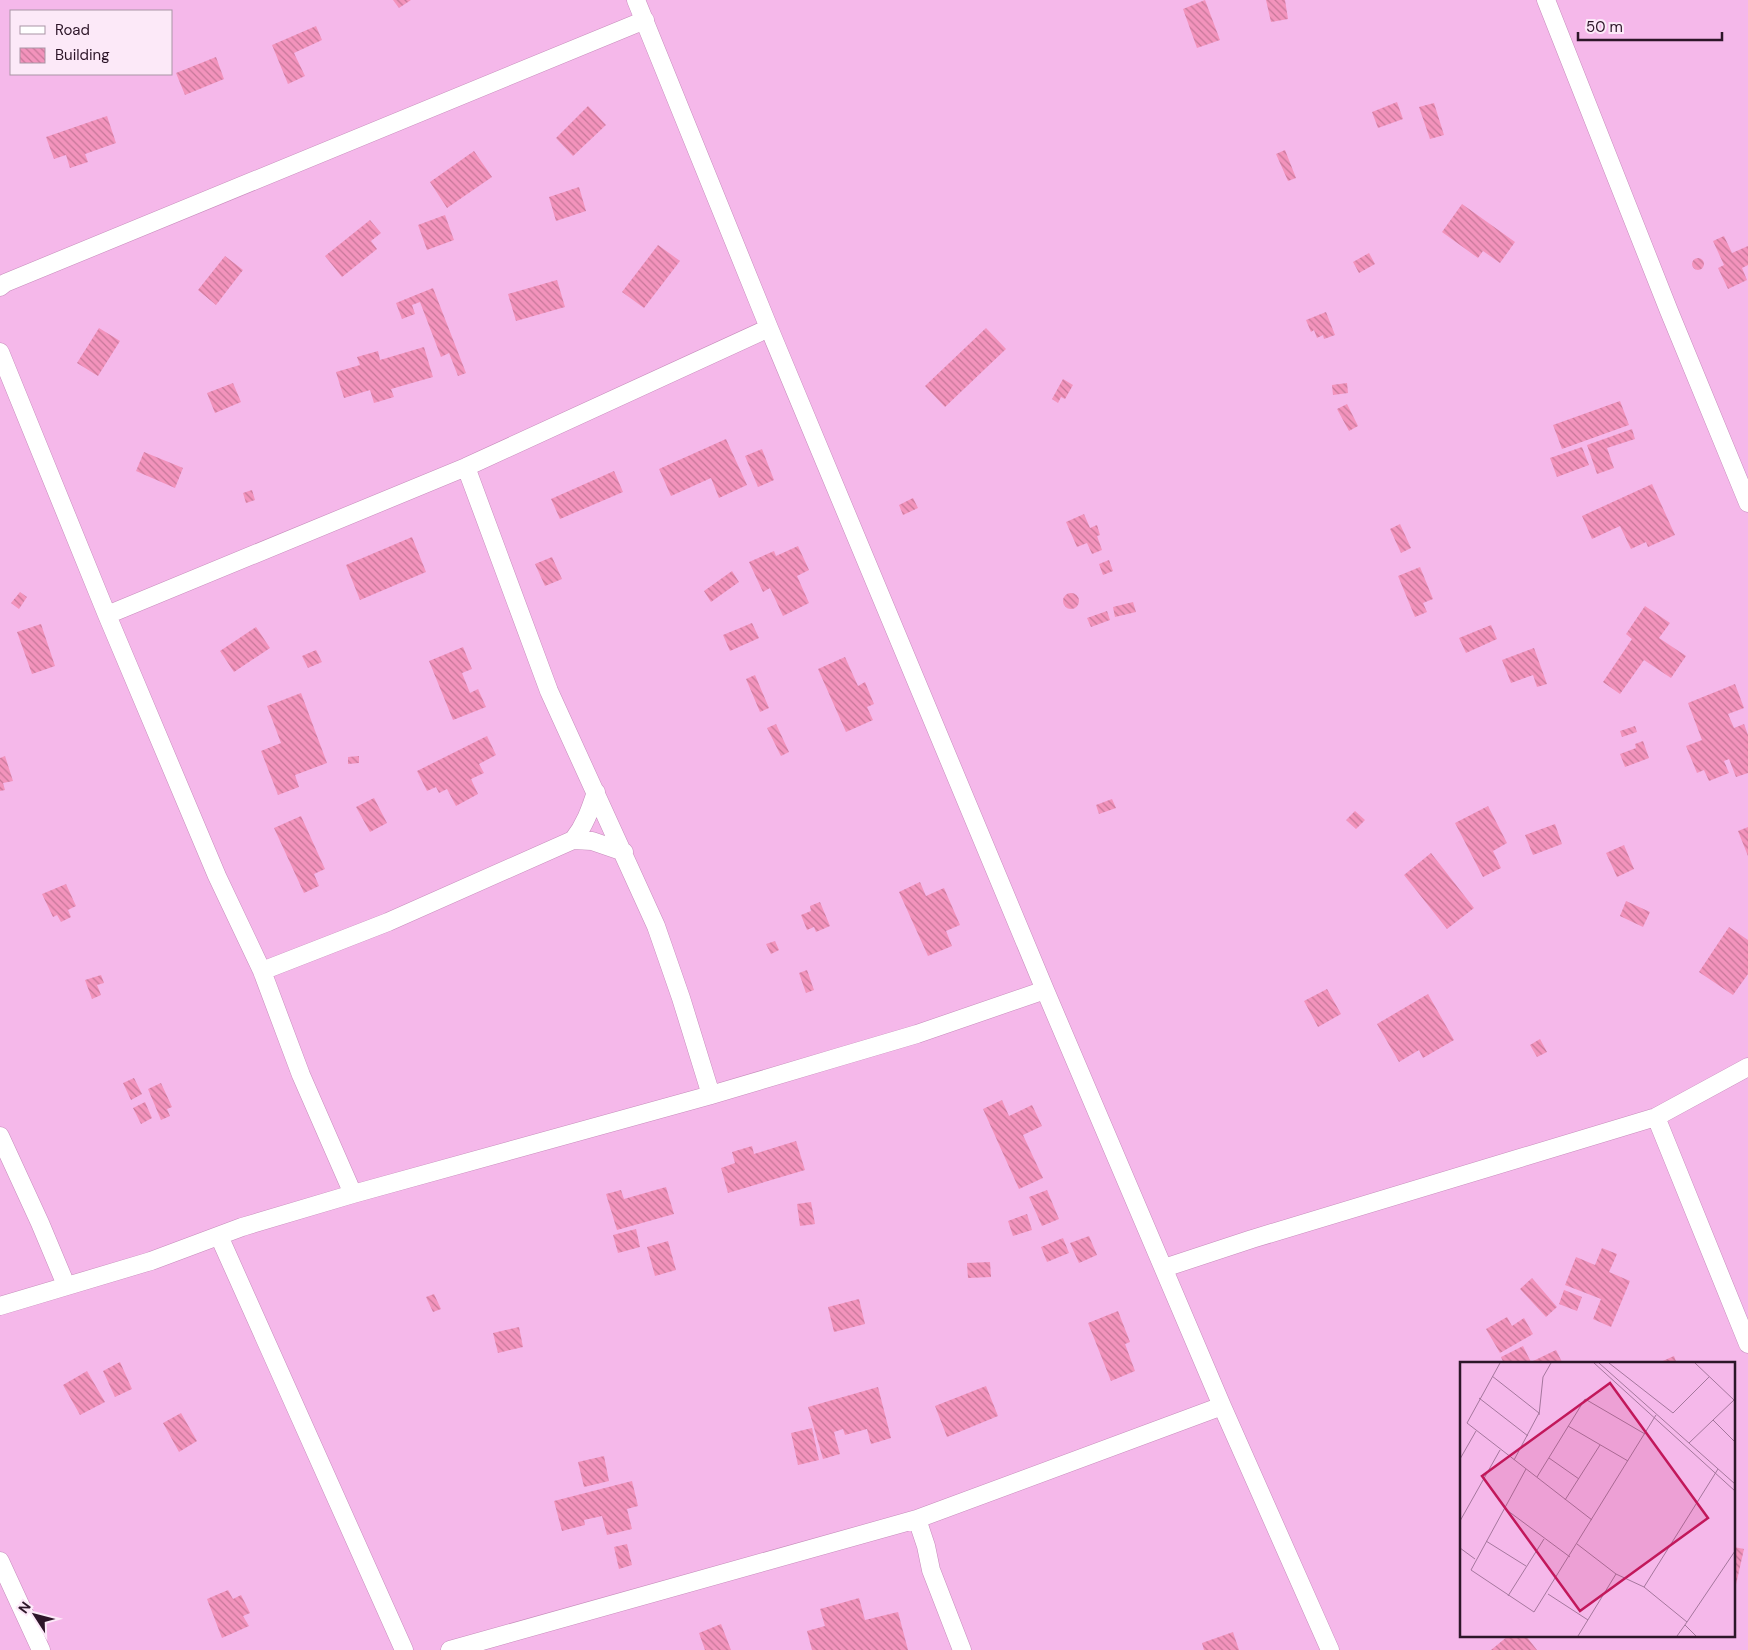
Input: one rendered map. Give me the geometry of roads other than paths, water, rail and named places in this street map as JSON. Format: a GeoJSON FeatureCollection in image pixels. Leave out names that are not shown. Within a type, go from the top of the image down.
{"type":"FeatureCollection","features":[{"type":"Feature","properties":{"kind":"street"},"geometry":{"type":"LineString","coordinates":[[636,0],[769,328],[1045,990],[1222,1406],[1330,1650]]}},
{"type":"Feature","properties":{"kind":"street"},"geometry":{"type":"LineString","coordinates":[[1546,0],[1669,311],[1748,503]]}},
{"type":"Feature","properties":{"kind":"street"},"geometry":{"type":"LineString","coordinates":[[0,287],[4,283],[645,20]]}},
{"type":"Feature","properties":{"kind":"street"},"geometry":{"type":"LineString","coordinates":[[107,615],[466,467],[769,328]]}},
{"type":"Feature","properties":{"kind":"street"},"geometry":{"type":"LineString","coordinates":[[0,352],[107,615],[217,876],[262,971],[301,1075],[353,1194]]}},
{"type":"Feature","properties":{"kind":"street"},"geometry":{"type":"LineString","coordinates":[[466,467],[549,691],[624,852],[656,926],[711,1095]]}},
{"type":"Feature","properties":{"kind":"street"},"geometry":{"type":"LineString","coordinates":[[573,840],[589,815],[596,792]]}},
{"type":"Feature","properties":{"kind":"street"},"geometry":{"type":"LineString","coordinates":[[262,971],[388,922],[573,840],[592,841],[624,852]]}},
{"type":"Feature","properties":{"kind":"street"},"geometry":{"type":"LineString","coordinates":[[0,1306],[151,1261],[242,1227],[353,1194],[711,1095],[917,1034],[1045,990]]}},
{"type":"Feature","properties":{"kind":"street"},"geometry":{"type":"LineString","coordinates":[[1164,1268],[1252,1239],[1656,1117],[1748,1067]]}},
{"type":"Feature","properties":{"kind":"street"},"geometry":{"type":"LineString","coordinates":[[1656,1117],[1748,1344]]}},
{"type":"Feature","properties":{"kind":"street"},"geometry":{"type":"LineString","coordinates":[[0,1136],[66,1285]]}},
{"type":"Feature","properties":{"kind":"street"},"geometry":{"type":"LineString","coordinates":[[219,1236],[404,1650]]}},
{"type":"Feature","properties":{"kind":"street"},"geometry":{"type":"LineString","coordinates":[[450,1650],[917,1519],[1222,1406]]}},
{"type":"Feature","properties":{"kind":"street"},"geometry":{"type":"LineString","coordinates":[[917,1519],[926,1546],[931,1570],[962,1650]]}},
{"type":"Feature","properties":{"kind":"street"},"geometry":{"type":"LineString","coordinates":[[0,1561],[41,1650]]}}]}
